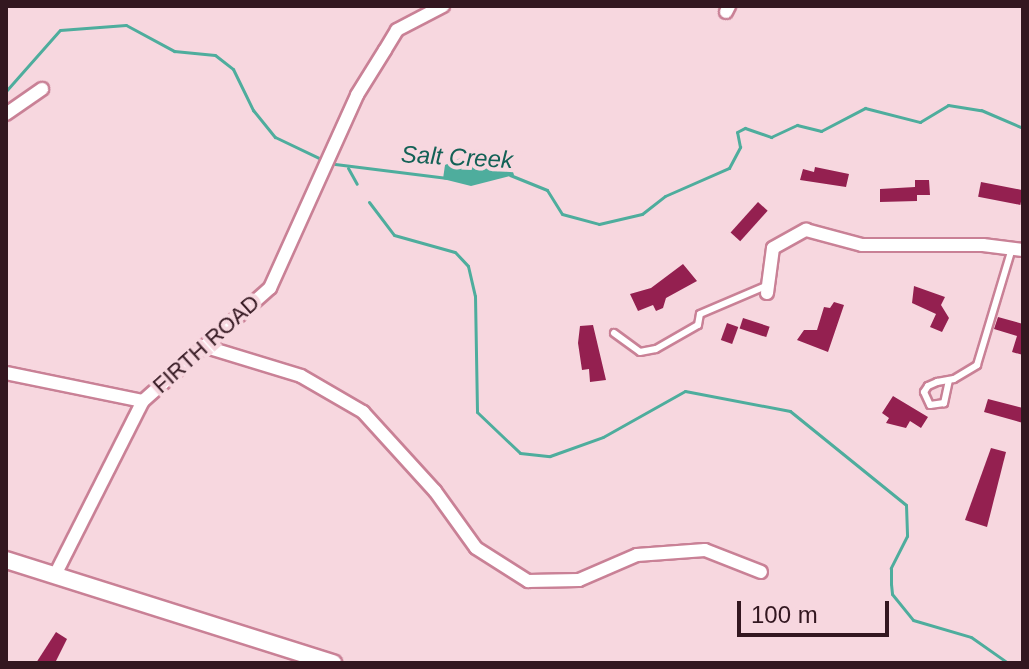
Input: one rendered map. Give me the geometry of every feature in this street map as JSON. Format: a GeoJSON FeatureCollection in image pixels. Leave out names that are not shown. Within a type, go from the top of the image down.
{"type":"FeatureCollection","features":[{"type":"Feature","properties":{"kind":"main road"},"geometry":{"type":"LineString","coordinates":[[6,560],[333,663]]}},
{"type":"Feature","properties":{"kind":"street","name":"FIRTH ROAD"},"geometry":{"type":"LineString","coordinates":[[55,575],[143,401],[270,288],[357,95],[397,30],[443,6]]}},
{"type":"Feature","properties":{"kind":"street"},"geometry":{"type":"LineString","coordinates":[[6,114],[42,89]]}},
{"type":"Feature","properties":{"kind":"street"},"geometry":{"type":"LineString","coordinates":[[768,289],[773,248],[806,230],[862,245],[1018,249]]}},
{"type":"Feature","properties":{"kind":"street"},"geometry":{"type":"LineString","coordinates":[[203,346],[301,376],[363,412],[435,491],[476,548],[528,581],[579,580],[637,555],[705,550],[761,572]]}},
{"type":"Feature","properties":{"kind":"street"},"geometry":{"type":"LineString","coordinates":[[6,373],[143,401]]}},
{"type":"Feature","properties":{"kind":"lane"},"geometry":{"type":"LineString","coordinates":[[949,380],[944,403],[930,405],[924,392],[928,386],[949,380],[977,365],[1018,249]]}},
{"type":"Feature","properties":{"kind":"lane"},"geometry":{"type":"LineString","coordinates":[[614,333],[640,352],[656,349],[698,325],[700,314],[768,289]]}},
{"type":"Feature","properties":{"kind":"shaded area"},"geometry":{"type":"Polygon","coordinates":[[[476,151],[509,159],[514,175],[471,186],[443,179],[445,165],[476,151]]]}},
{"type":"Feature","properties":{"kind":"building"},"geometry":{"type":"Polygon","coordinates":[[[815,167],[849,174],[846,187],[800,180],[803,169],[814,172],[815,167]]]}},
{"type":"Feature","properties":{"kind":"building"},"geometry":{"type":"Polygon","coordinates":[[[915,180],[929,180],[930,195],[917,195],[917,201],[880,202],[880,189],[915,187],[915,180]]]}},
{"type":"Feature","properties":{"kind":"building"},"geometry":{"type":"Polygon","coordinates":[[[981,182],[1023,190],[1020,205],[978,197],[981,182]]]}},
{"type":"Feature","properties":{"kind":"building"},"geometry":{"type":"Polygon","coordinates":[[[758,202],[768,211],[740,241],[731,232],[758,202]]]}},
{"type":"Feature","properties":{"kind":"building"},"geometry":{"type":"Polygon","coordinates":[[[683,264],[697,281],[666,298],[663,308],[656,311],[653,305],[638,311],[630,294],[651,288],[683,264]]]}},
{"type":"Feature","properties":{"kind":"building"},"geometry":{"type":"Polygon","coordinates":[[[914,286],[945,297],[941,305],[949,318],[942,332],[930,327],[936,314],[912,303],[914,286]]]}},
{"type":"Feature","properties":{"kind":"building"},"geometry":{"type":"Polygon","coordinates":[[[834,302],[844,305],[828,352],[797,340],[804,330],[817,330],[824,307],[830,308],[834,302]]]}},
{"type":"Feature","properties":{"kind":"building"},"geometry":{"type":"Polygon","coordinates":[[[998,317],[1023,324],[1023,355],[1012,352],[1017,336],[994,329],[998,317]]]}},
{"type":"Feature","properties":{"kind":"building"},"geometry":{"type":"Polygon","coordinates":[[[743,318],[770,327],[766,337],[740,328],[743,318]]]}},
{"type":"Feature","properties":{"kind":"building"},"geometry":{"type":"Polygon","coordinates":[[[727,323],[738,327],[732,344],[721,340],[727,323]]]}},
{"type":"Feature","properties":{"kind":"building"},"geometry":{"type":"Polygon","coordinates":[[[593,325],[606,380],[590,382],[589,369],[582,370],[578,343],[580,326],[593,325]]]}},
{"type":"Feature","properties":{"kind":"building"},"geometry":{"type":"Polygon","coordinates":[[[893,396],[928,417],[921,428],[910,421],[906,428],[886,423],[889,418],[882,413],[893,396]]]}},
{"type":"Feature","properties":{"kind":"building"},"geometry":{"type":"Polygon","coordinates":[[[988,399],[1023,408],[1023,423],[984,412],[988,399]]]}},
{"type":"Feature","properties":{"kind":"building"},"geometry":{"type":"Polygon","coordinates":[[[991,448],[1006,452],[987,527],[965,520],[991,448]]]}},
{"type":"Feature","properties":{"kind":"building"},"geometry":{"type":"Polygon","coordinates":[[[56,632],[67,639],[55,663],[36,663],[56,632]]]}},
{"type":"Feature","properties":{"kind":"waterway","name":"Salt Creek"},"geometry":{"type":"LineString","coordinates":[[6,91],[60,30],[126,25],[174,51],[215,55],[233,69],[253,110],[275,137],[319,158]]}},
{"type":"Feature","properties":{"kind":"waterway","name":"Salt Creek"},"geometry":{"type":"LineString","coordinates":[[510,175],[547,190],[562,214],[599,224],[642,214],[665,196],[729,168],[740,147],[737,132],[745,128],[771,137],[797,125],[821,131],[865,108],[920,122],[948,105],[981,110],[1023,128]]}},
{"type":"Feature","properties":{"kind":"waterway","name":"Salt Creek"},"geometry":{"type":"LineString","coordinates":[[335,164],[447,178]]}},
{"type":"Feature","properties":{"kind":"waterway"},"geometry":{"type":"LineString","coordinates":[[348,168],[357,184]]}},
{"type":"Feature","properties":{"kind":"waterway"},"geometry":{"type":"LineString","coordinates":[[369,202],[394,235],[455,252],[468,266],[475,296],[477,412],[520,453],[550,456],[603,437],[685,391],[790,411],[906,505],[907,536],[891,568],[891,584],[892,594],[913,620],[971,637],[1008,663]]}}]}
